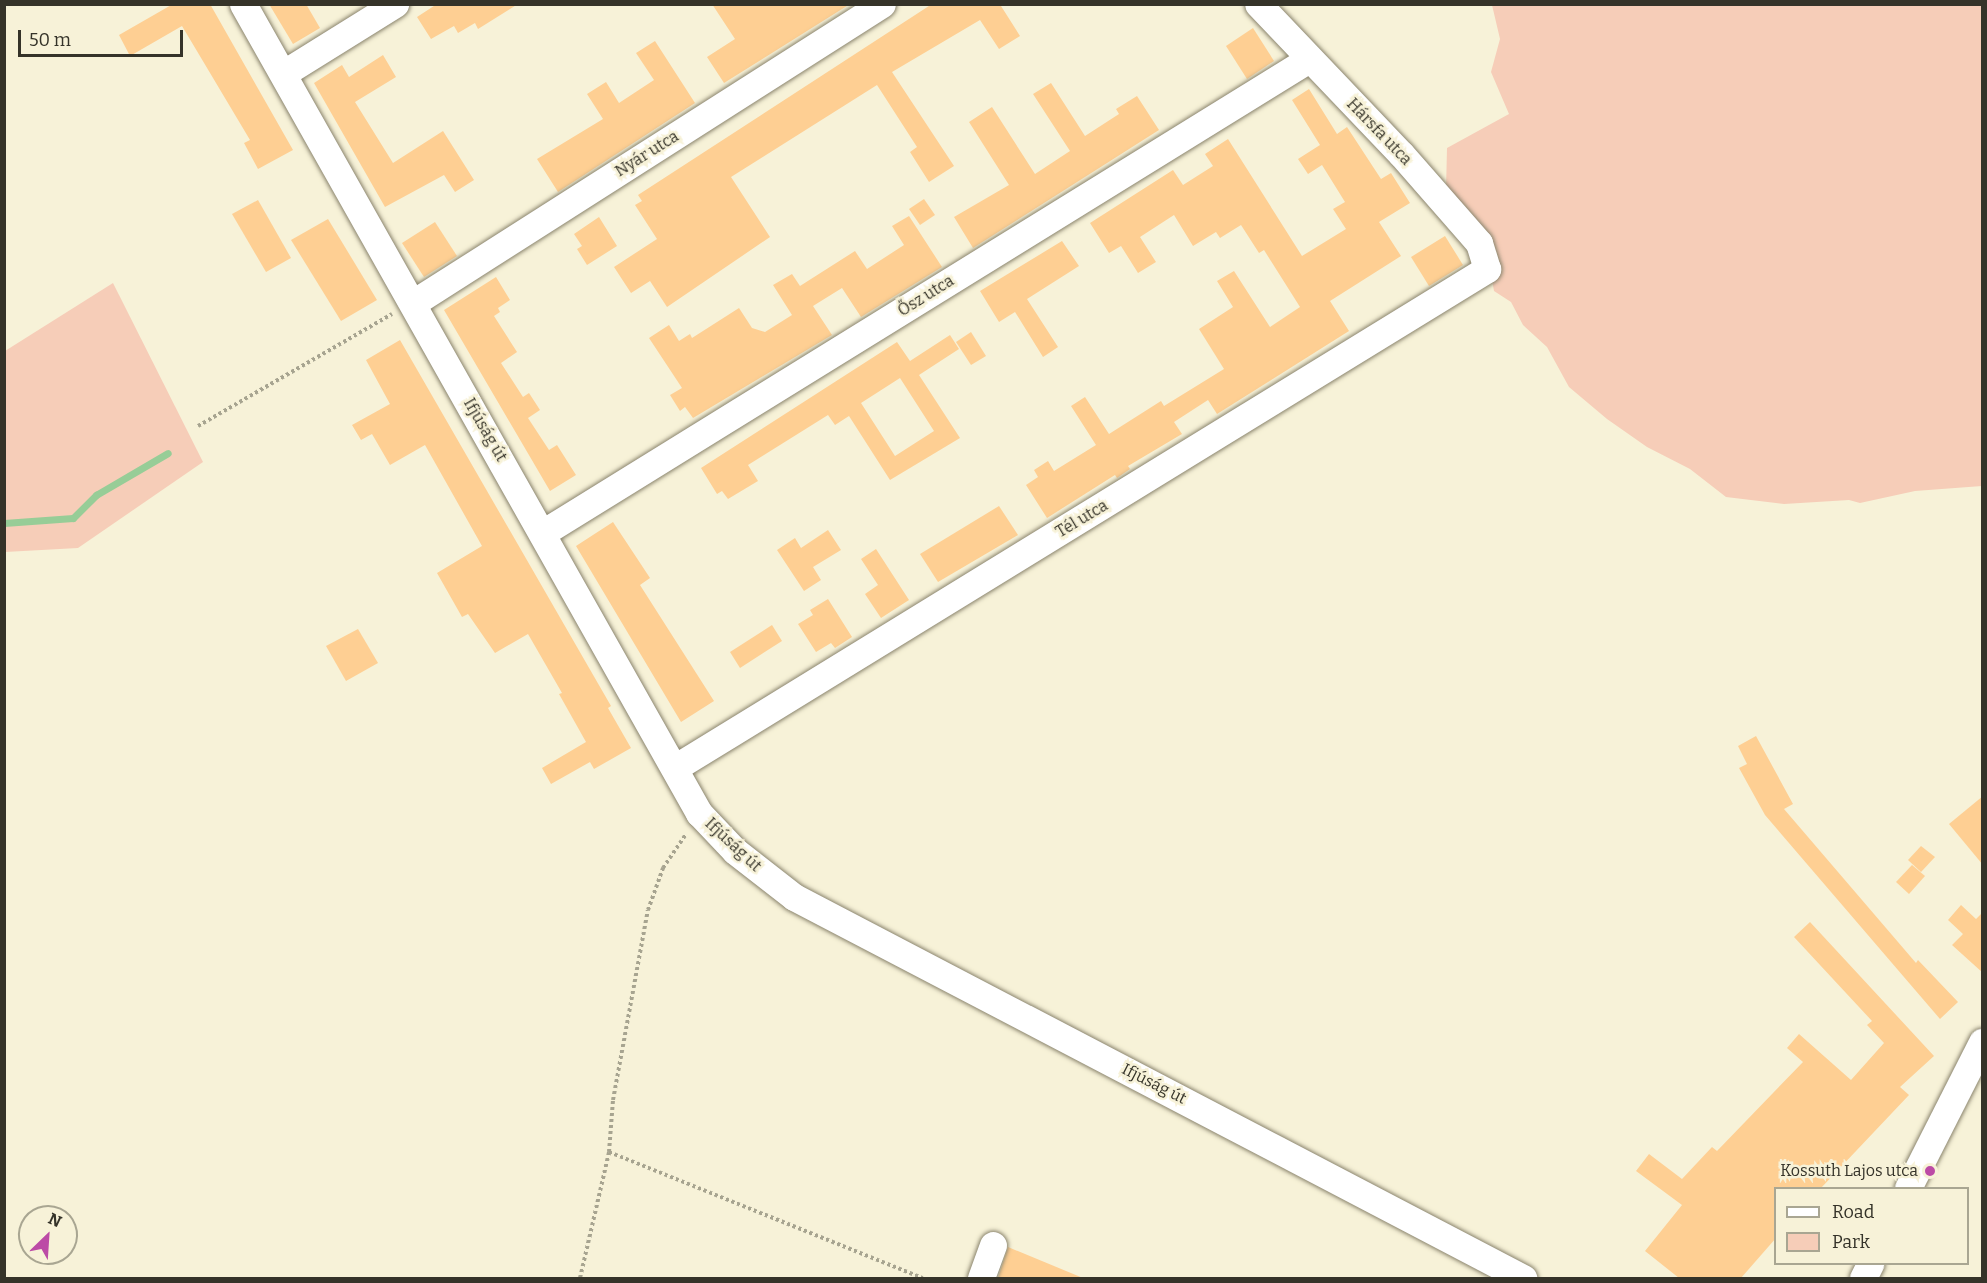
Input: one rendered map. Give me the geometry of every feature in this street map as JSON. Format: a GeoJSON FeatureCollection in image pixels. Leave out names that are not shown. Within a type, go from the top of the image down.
{"type":"FeatureCollection","features":[{"type":"Feature","properties":{"kind":"street","name":"Ifjúság út"},"geometry":{"type":"LineString","coordinates":[[243,4],[544,532],[676,767],[699,813],[735,851],[794,897],[1523,1278]]}},
{"type":"Feature","properties":{"kind":"street"},"geometry":{"type":"LineString","coordinates":[[284,73],[395,4]]}},
{"type":"Feature","properties":{"kind":"street","name":"Nyár utca"},"geometry":{"type":"LineString","coordinates":[[412,303],[882,4]]}},
{"type":"Feature","properties":{"kind":"street","name":"Hársfa utca"},"geometry":{"type":"LineString","coordinates":[[1258,4],[1401,154],[1479,243],[1487,269]]}},
{"type":"Feature","properties":{"kind":"street","name":"Ősz utca"},"geometry":{"type":"LineString","coordinates":[[544,532],[1309,59]]}},
{"type":"Feature","properties":{"kind":"street","name":"Tél utca"},"geometry":{"type":"LineString","coordinates":[[676,767],[1487,269]]}},
{"type":"Feature","properties":{"kind":"street"},"geometry":{"type":"LineString","coordinates":[[1909,1187],[1983,1042]]}},
{"type":"Feature","properties":{"kind":"street"},"geometry":{"type":"LineString","coordinates":[[981,1278],[993,1245]]}},
{"type":"Feature","properties":{"kind":"path"},"geometry":{"type":"LineString","coordinates":[[198,426],[412,303]]}},
{"type":"Feature","properties":{"kind":"path"},"geometry":{"type":"LineString","coordinates":[[580,1278],[609,1152],[613,1100],[648,909],[663,868],[699,813]]}},
{"type":"Feature","properties":{"kind":"path"},"geometry":{"type":"LineString","coordinates":[[609,1152],[923,1278]]}},
{"type":"Feature","properties":{"kind":"green space"},"geometry":{"type":"Polygon","coordinates":[[[1492,5],[1982,5],[1982,486],[1915,491],[1860,503],[1849,500],[1784,504],[1726,497],[1690,469],[1647,447],[1607,419],[1569,387],[1547,347],[1523,325],[1511,302],[1494,291],[1488,257],[1446,190],[1447,148],[1509,114],[1491,72],[1500,39],[1492,5]]]}},
{"type":"Feature","properties":{"kind":"green space"},"geometry":{"type":"Polygon","coordinates":[[[113,283],[203,462],[78,548],[5,552],[5,351],[113,283]]]}},
{"type":"Feature","properties":{"kind":"building"},"geometry":{"type":"Polygon","coordinates":[[[173,4],[210,4],[293,150],[258,169],[244,143],[250,140],[182,26],[130,56],[119,35],[173,4]]]}},
{"type":"Feature","properties":{"kind":"building"},"geometry":{"type":"Polygon","coordinates":[[[269,4],[306,4],[320,28],[293,44],[269,4]]]}},
{"type":"Feature","properties":{"kind":"building"},"geometry":{"type":"Polygon","coordinates":[[[437,4],[518,4],[478,29],[475,23],[458,33],[454,26],[431,39],[417,17],[437,4]]]}},
{"type":"Feature","properties":{"kind":"building"},"geometry":{"type":"Polygon","coordinates":[[[712,4],[850,4],[724,83],[707,57],[735,39],[712,4]]]}},
{"type":"Feature","properties":{"kind":"building"},"geometry":{"type":"Polygon","coordinates":[[[932,4],[1004,4],[1001,6],[1020,36],[999,49],[980,20],[892,72],[954,166],[929,182],[910,152],[917,147],[877,85],[731,177],[770,237],[667,307],[650,281],[631,293],[614,267],[657,239],[635,205],[642,201],[638,195],[932,4]]]}},
{"type":"Feature","properties":{"kind":"building"},"geometry":{"type":"Polygon","coordinates":[[[1253,28],[1274,61],[1247,79],[1226,46],[1253,28]]]}},
{"type":"Feature","properties":{"kind":"building"},"geometry":{"type":"Polygon","coordinates":[[[655,41],[695,103],[558,192],[537,159],[603,119],[587,94],[606,82],[619,103],[654,80],[636,53],[655,41]]]}},
{"type":"Feature","properties":{"kind":"building"},"geometry":{"type":"Polygon","coordinates":[[[383,55],[396,77],[355,102],[393,163],[443,131],[474,180],[455,192],[444,175],[385,207],[314,83],[342,65],[349,77],[383,55]]]}},
{"type":"Feature","properties":{"kind":"building"},"geometry":{"type":"Polygon","coordinates":[[[1051,83],[1085,136],[1119,114],[1116,109],[1137,96],[1159,130],[973,248],[954,217],[1009,185],[969,122],[992,107],[1035,174],[1070,151],[1033,94],[1051,83]]]}},
{"type":"Feature","properties":{"kind":"building"},"geometry":{"type":"Polygon","coordinates":[[[1309,89],[1337,134],[1347,127],[1381,179],[1391,173],[1410,203],[1379,222],[1401,256],[1330,301],[1349,331],[1217,414],[1208,400],[1174,422],[1182,434],[1128,466],[1130,469],[1117,478],[1115,475],[1047,518],[1026,485],[1038,477],[1034,470],[1048,461],[1054,471],[1096,445],[1071,406],[1085,397],[1109,434],[1161,401],[1164,406],[1224,369],[1199,329],[1233,307],[1217,281],[1234,271],[1270,327],[1300,307],[1264,250],[1259,253],[1241,225],[1220,238],[1216,232],[1193,246],[1174,215],[1140,237],[1156,262],[1138,273],[1121,246],[1109,253],[1090,223],[1173,170],[1183,185],[1213,166],[1205,154],[1228,139],[1302,256],[1346,229],[1333,209],[1345,202],[1322,165],[1308,174],[1298,159],[1320,145],[1292,100],[1309,89]]]}},
{"type":"Feature","properties":{"kind":"building"},"geometry":{"type":"Polygon","coordinates":[[[924,199],[935,215],[920,225],[909,209],[924,199]]]}},
{"type":"Feature","properties":{"kind":"building"},"geometry":{"type":"Polygon","coordinates":[[[258,200],[291,258],[266,272],[232,214],[258,200]]]}},
{"type":"Feature","properties":{"kind":"building"},"geometry":{"type":"Polygon","coordinates":[[[909,216],[942,267],[861,317],[842,288],[813,306],[832,335],[693,418],[685,407],[680,411],[670,395],[682,388],[649,338],[669,325],[679,341],[690,334],[692,338],[739,308],[752,328],[765,332],[792,315],[773,285],[792,274],[800,286],[855,251],[867,269],[904,245],[892,226],[909,216]]]}},
{"type":"Feature","properties":{"kind":"building"},"geometry":{"type":"Polygon","coordinates":[[[599,217],[617,246],[587,265],[577,249],[582,246],[574,234],[599,217]]]}},
{"type":"Feature","properties":{"kind":"building"},"geometry":{"type":"Polygon","coordinates":[[[328,219],[377,300],[341,321],[291,240],[328,219]]]}},
{"type":"Feature","properties":{"kind":"building"},"geometry":{"type":"Polygon","coordinates":[[[435,222],[457,256],[424,277],[402,243],[435,222]]]}},
{"type":"Feature","properties":{"kind":"building"},"geometry":{"type":"Polygon","coordinates":[[[1445,236],[1463,265],[1429,286],[1411,257],[1445,236]]]}},
{"type":"Feature","properties":{"kind":"building"},"geometry":{"type":"Polygon","coordinates":[[[1062,241],[1079,266],[1027,299],[1058,347],[1043,357],[1015,312],[999,322],[980,291],[1062,241]]]}},
{"type":"Feature","properties":{"kind":"building"},"geometry":{"type":"Polygon","coordinates":[[[496,277],[510,300],[498,308],[500,312],[494,316],[517,352],[501,363],[523,397],[529,393],[540,410],[528,418],[549,450],[557,445],[576,475],[550,491],[444,310],[496,277]]]}},
{"type":"Feature","properties":{"kind":"building"},"geometry":{"type":"Polygon","coordinates":[[[971,332],[986,356],[971,365],[956,342],[971,332]]]}},
{"type":"Feature","properties":{"kind":"building"},"geometry":{"type":"Polygon","coordinates":[[[950,335],[959,349],[919,375],[960,438],[890,480],[849,416],[835,425],[828,415],[748,465],[758,481],[728,499],[722,491],[717,494],[701,468],[897,342],[910,361],[950,335]],[[900,378],[861,403],[895,456],[934,431],[900,378]]]}},
{"type":"Feature","properties":{"kind":"building"},"geometry":{"type":"Polygon","coordinates":[[[400,340],[611,706],[608,708],[631,748],[594,769],[590,762],[551,784],[542,768],[586,742],[559,694],[562,693],[528,634],[495,653],[468,614],[462,617],[437,573],[482,546],[425,445],[390,465],[372,434],[361,440],[352,425],[390,404],[366,360],[400,340]]]}},
{"type":"Feature","properties":{"kind":"building"},"geometry":{"type":"Polygon","coordinates":[[[999,506],[1018,535],[938,582],[920,554],[999,506]]]}},
{"type":"Feature","properties":{"kind":"building"},"geometry":{"type":"Polygon","coordinates":[[[613,522],[650,578],[640,585],[714,701],[681,722],[576,546],[613,522]]]}},
{"type":"Feature","properties":{"kind":"building"},"geometry":{"type":"Polygon","coordinates":[[[828,530],[841,550],[813,567],[821,580],[804,591],[777,550],[795,538],[801,548],[828,530]]]}},
{"type":"Feature","properties":{"kind":"building"},"geometry":{"type":"Polygon","coordinates":[[[876,549],[909,600],[881,618],[865,594],[878,585],[861,559],[876,549]]]}},
{"type":"Feature","properties":{"kind":"building"},"geometry":{"type":"Polygon","coordinates":[[[828,599],[852,637],[835,648],[831,643],[816,652],[798,624],[813,615],[810,610],[828,599]]]}},
{"type":"Feature","properties":{"kind":"building"},"geometry":{"type":"Polygon","coordinates":[[[772,625],[782,641],[740,668],[730,652],[772,625]]]}},
{"type":"Feature","properties":{"kind":"building"},"geometry":{"type":"Polygon","coordinates":[[[358,629],[378,663],[346,681],[326,646],[358,629]]]}},
{"type":"Feature","properties":{"kind":"building"},"geometry":{"type":"Polygon","coordinates":[[[1756,736],[1793,804],[1784,809],[1916,963],[1918,960],[1958,1002],[1940,1019],[1765,815],[1739,768],[1747,764],[1738,746],[1756,736]]]}},
{"type":"Feature","properties":{"kind":"building"},"geometry":{"type":"Polygon","coordinates":[[[1983,796],[1983,865],[1949,824],[1983,796]]]}},
{"type":"Feature","properties":{"kind":"building"},"geometry":{"type":"Polygon","coordinates":[[[1921,846],[1935,857],[1921,872],[1908,860],[1921,846]]]}},
{"type":"Feature","properties":{"kind":"building"},"geometry":{"type":"Polygon","coordinates":[[[1912,865],[1925,876],[1909,894],[1896,882],[1912,865]]]}},
{"type":"Feature","properties":{"kind":"building"},"geometry":{"type":"Polygon","coordinates":[[[1961,905],[1976,919],[1983,912],[1983,973],[1952,945],[1963,934],[1948,920],[1961,905]]]}},
{"type":"Feature","properties":{"kind":"building"},"geometry":{"type":"Polygon","coordinates":[[[1810,922],[1934,1056],[1900,1087],[1909,1095],[1822,1187],[1774,1187],[1774,1240],[1741,1278],[1679,1278],[1645,1251],[1682,1205],[1636,1171],[1649,1154],[1682,1179],[1712,1147],[1717,1151],[1803,1062],[1787,1048],[1799,1034],[1851,1080],[1884,1043],[1867,1025],[1872,1021],[1794,937],[1810,922]]]}},
{"type":"Feature","properties":{"kind":"building"},"geometry":{"type":"Polygon","coordinates":[[[1008,1247],[1083,1278],[998,1278],[1008,1247]]]}},
{"type":"Feature","properties":{"kind":"waterway"},"geometry":{"type":"LineString","coordinates":[[4,523],[73,518],[96,495],[168,453]]}},
{"type":"Feature","properties":{"kind":"place","name":"Kossuth Lajos utca"},"geometry":{"type":"Point","coordinates":[1930,1171]}}]}
